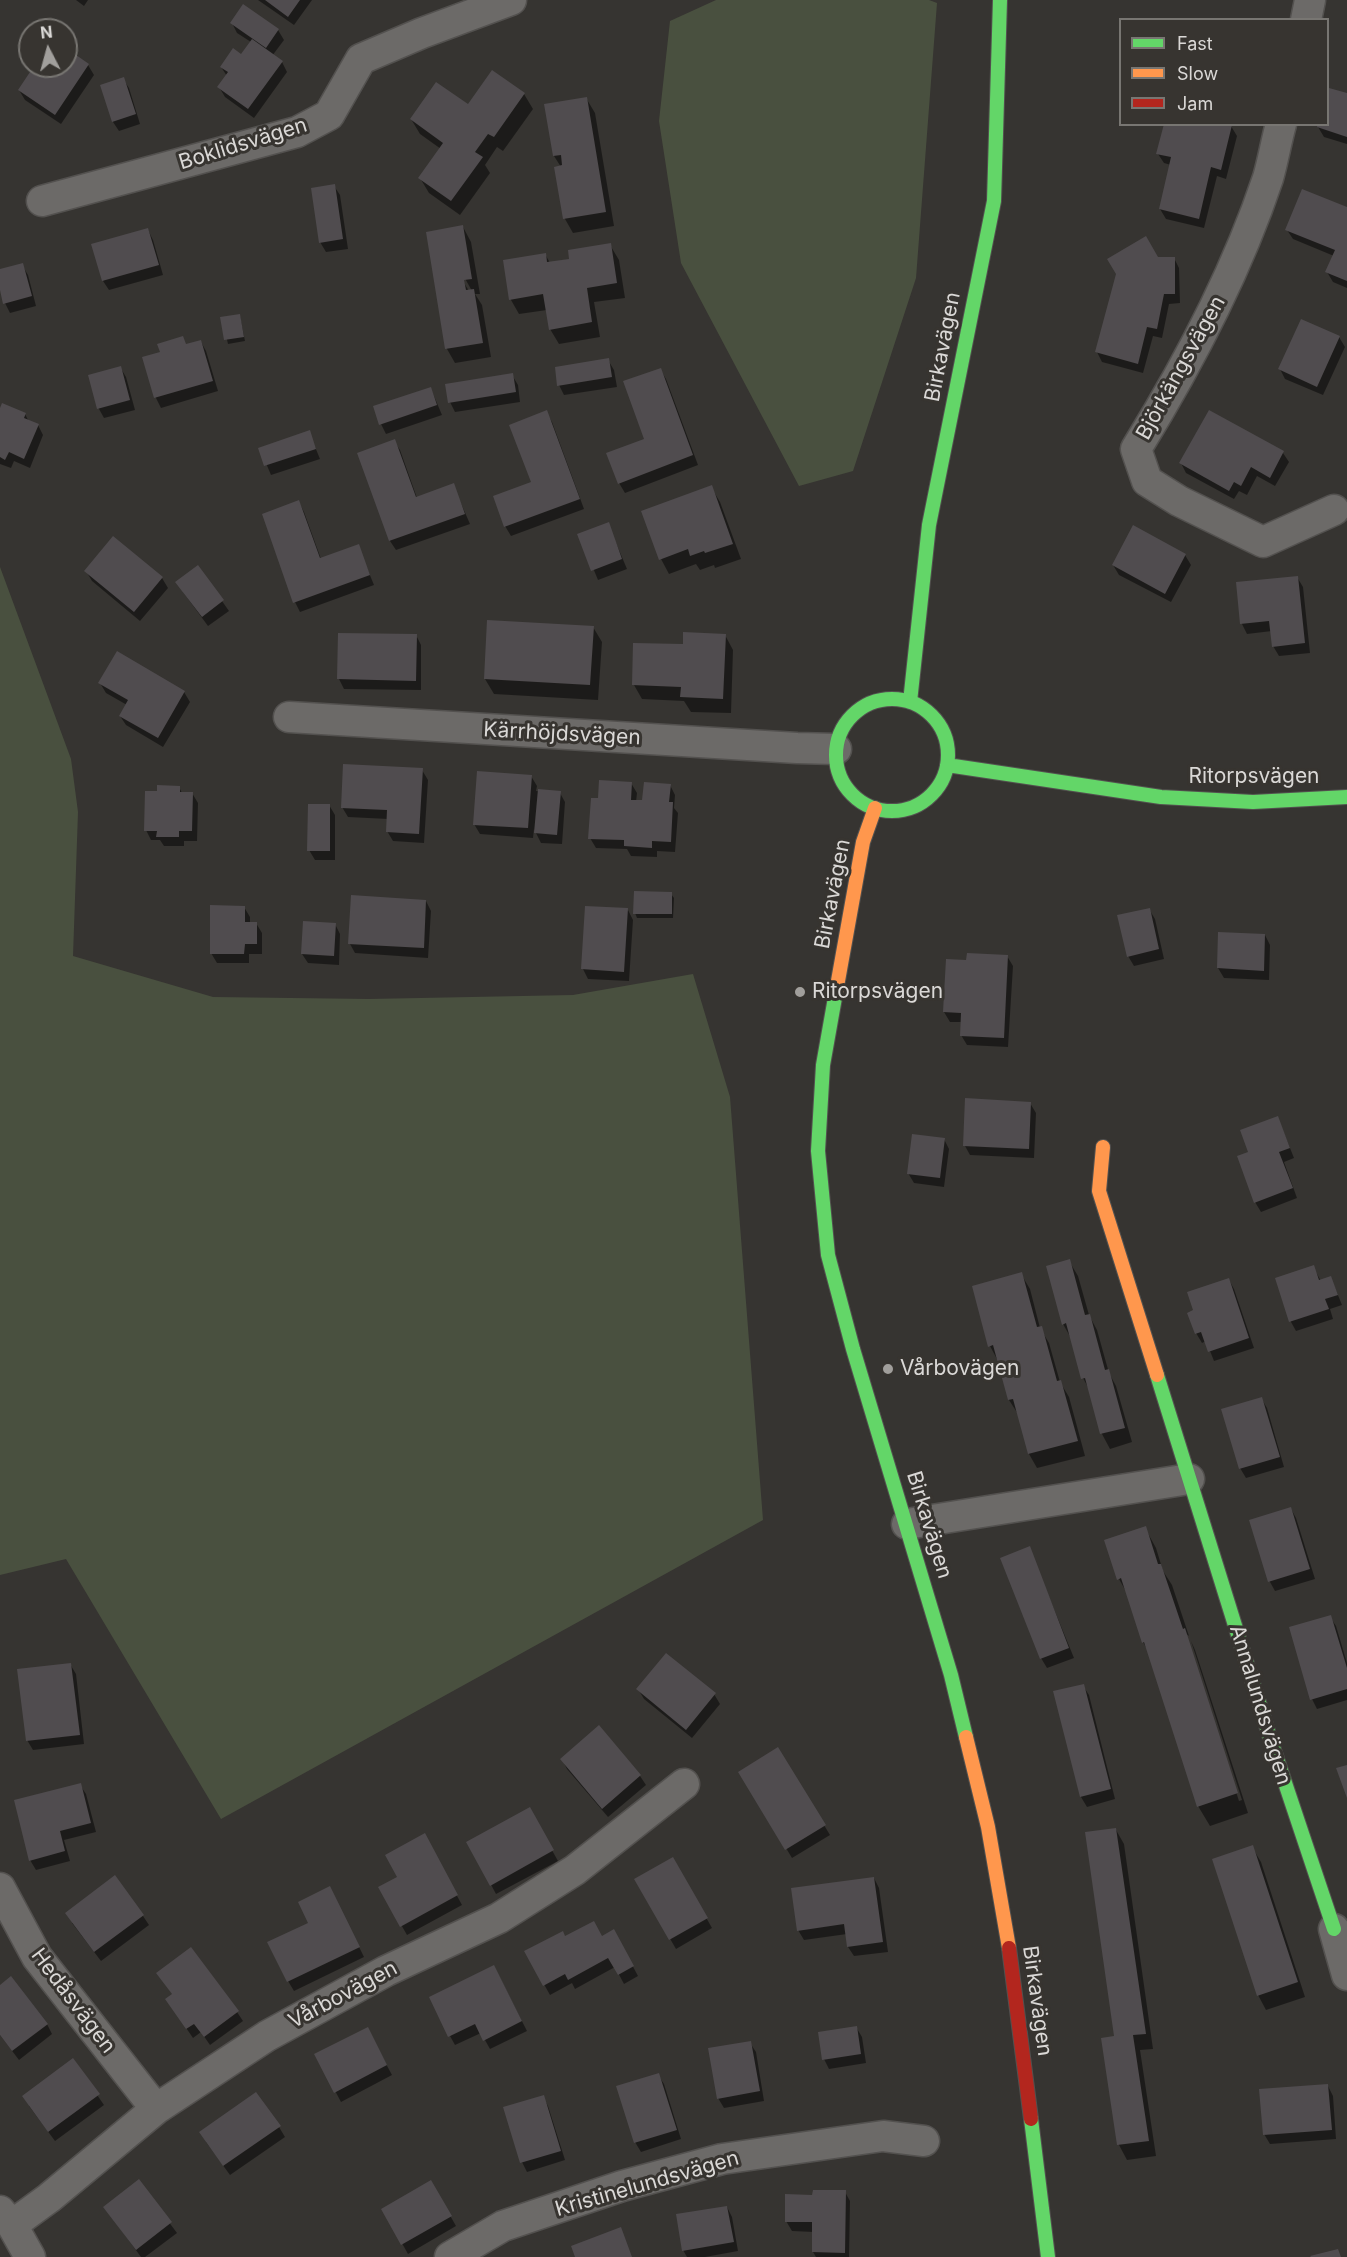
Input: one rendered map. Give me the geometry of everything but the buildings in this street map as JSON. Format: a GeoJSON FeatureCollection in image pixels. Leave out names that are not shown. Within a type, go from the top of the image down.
{"type":"FeatureCollection","features":[{"type":"Feature","properties":{"kind":"street","name":"Boklidsvägen"},"geometry":{"type":"LineString","coordinates":[[42,201],[297,132],[329,115],[361,59],[422,33],[511,0]]}},
{"type":"Feature","properties":{"kind":"street","name":"Birkavägen"},"geometry":{"type":"LineString","coordinates":[[910,702],[929,525],[994,201],[1000,0]]}},
{"type":"Feature","properties":{"kind":"street"},"geometry":{"type":"LineString","coordinates":[[1306,18],[1310,0]]}},
{"type":"Feature","properties":{"kind":"street","name":"Björkängsvägen"},"geometry":{"type":"LineString","coordinates":[[1281,126],[1268,177],[1222,296],[1168,397],[1136,449],[1148,481],[1179,501],[1263,542],[1334,510]]}},
{"type":"Feature","properties":{"kind":"street"},"geometry":{"type":"LineString","coordinates":[[895,699],[910,702],[932,715],[940,726],[948,751],[947,765],[939,785],[921,803],[897,810],[875,808],[860,800],[848,789],[838,771],[836,749],[844,727],[856,712],[880,700],[895,699]]}},
{"type":"Feature","properties":{"kind":"street","name":"Kärrhöjdsvägen"},"geometry":{"type":"LineString","coordinates":[[289,717],[836,749]]}},
{"type":"Feature","properties":{"kind":"street","name":"Ritorpsvägen"},"geometry":{"type":"LineString","coordinates":[[947,765],[1161,797],[1253,802],[1347,797]]}},
{"type":"Feature","properties":{"kind":"street","name":"Birkavägen"},"geometry":{"type":"LineString","coordinates":[[875,808],[863,842],[823,1065],[818,1151],[828,1255],[853,1349],[951,1675],[988,1827],[1010,1952],[1048,2257]]}},
{"type":"Feature","properties":{"kind":"street","name":"Annalundsvägen"},"geometry":{"type":"LineString","coordinates":[[1103,1147],[1099,1191],[1274,1751],[1334,1929]]}},
{"type":"Feature","properties":{"kind":"street"},"geometry":{"type":"LineString","coordinates":[[907,1524],[1189,1479]]}},
{"type":"Feature","properties":{"kind":"street","name":"Vårbovägen"},"geometry":{"type":"LineString","coordinates":[[6,2218],[50,2198],[156,2109],[267,2036],[386,1971],[500,1918],[575,1870],[684,1784]]}},
{"type":"Feature","properties":{"kind":"street","name":"Hedåsvägen"},"geometry":{"type":"LineString","coordinates":[[0,1888],[37,1957],[156,2109]]}},
{"type":"Feature","properties":{"kind":"street"},"geometry":{"type":"LineString","coordinates":[[1334,1929],[1347,1975]]}},
{"type":"Feature","properties":{"kind":"street","name":"Kristinelundsvägen"},"geometry":{"type":"LineString","coordinates":[[450,2257],[503,2226],[622,2186],[722,2159],[883,2136],[924,2141]]}},
{"type":"Feature","properties":{"kind":"street"},"geometry":{"type":"LineString","coordinates":[[6,2218],[30,2257]]}},
{"type":"Feature","properties":{"kind":"green space"},"geometry":{"type":"Polygon","coordinates":[[[716,0],[929,0],[937,3],[916,278],[853,471],[799,486],[681,263],[659,121],[670,21],[716,0]]]}},
{"type":"Feature","properties":{"kind":"green space"},"geometry":{"type":"Polygon","coordinates":[[[0,567],[71,759],[78,812],[73,956],[213,997],[369,999],[573,995],[693,974],[730,1097],[763,1520],[221,1819],[66,1559],[0,1575],[0,567]]]}},
{"type":"Feature","properties":{"kind":"traffic: fast"},"geometry":{"type":"LineString","coordinates":[[910,702],[929,525],[994,201],[1000,0]]}},
{"type":"Feature","properties":{"kind":"traffic: fast"},"geometry":{"type":"LineString","coordinates":[[892,699],[913,704],[931,716],[943,734],[948,755],[943,776],[931,794],[913,806],[892,811],[871,806],[853,794],[841,776],[836,755],[841,734],[853,716],[871,704],[892,699]]}},
{"type":"Feature","properties":{"kind":"traffic: fast"},"geometry":{"type":"LineString","coordinates":[[947,765],[1161,797],[1253,802],[1347,797]]}},
{"type":"Feature","properties":{"kind":"traffic: fast"},"geometry":{"type":"LineString","coordinates":[[836,992],[823,1065],[818,1151],[828,1255],[853,1349],[951,1675],[966,1737]]}},
{"type":"Feature","properties":{"kind":"traffic: fast"},"geometry":{"type":"LineString","coordinates":[[1157,1375],[1271,1741],[1334,1929]]}},
{"type":"Feature","properties":{"kind":"traffic: fast"},"geometry":{"type":"LineString","coordinates":[[1031,2119],[1048,2257]]}},
{"type":"Feature","properties":{"kind":"traffic: slow"},"geometry":{"type":"LineString","coordinates":[[836,992],[863,842],[875,808]]}},
{"type":"Feature","properties":{"kind":"traffic: slow"},"geometry":{"type":"LineString","coordinates":[[1103,1147],[1099,1191],[1157,1375]]}},
{"type":"Feature","properties":{"kind":"traffic: slow"},"geometry":{"type":"LineString","coordinates":[[966,1737],[988,1827],[1009,1948]]}},
{"type":"Feature","properties":{"kind":"traffic: jam"},"geometry":{"type":"LineString","coordinates":[[1009,1948],[1031,2119]]}},
{"type":"Feature","properties":{"kind":"place","name":"Ritorpsvägen"},"geometry":{"type":"Point","coordinates":[800,992]}},
{"type":"Feature","properties":{"kind":"place","name":"Vårbovägen"},"geometry":{"type":"Point","coordinates":[888,1369]}}]}
